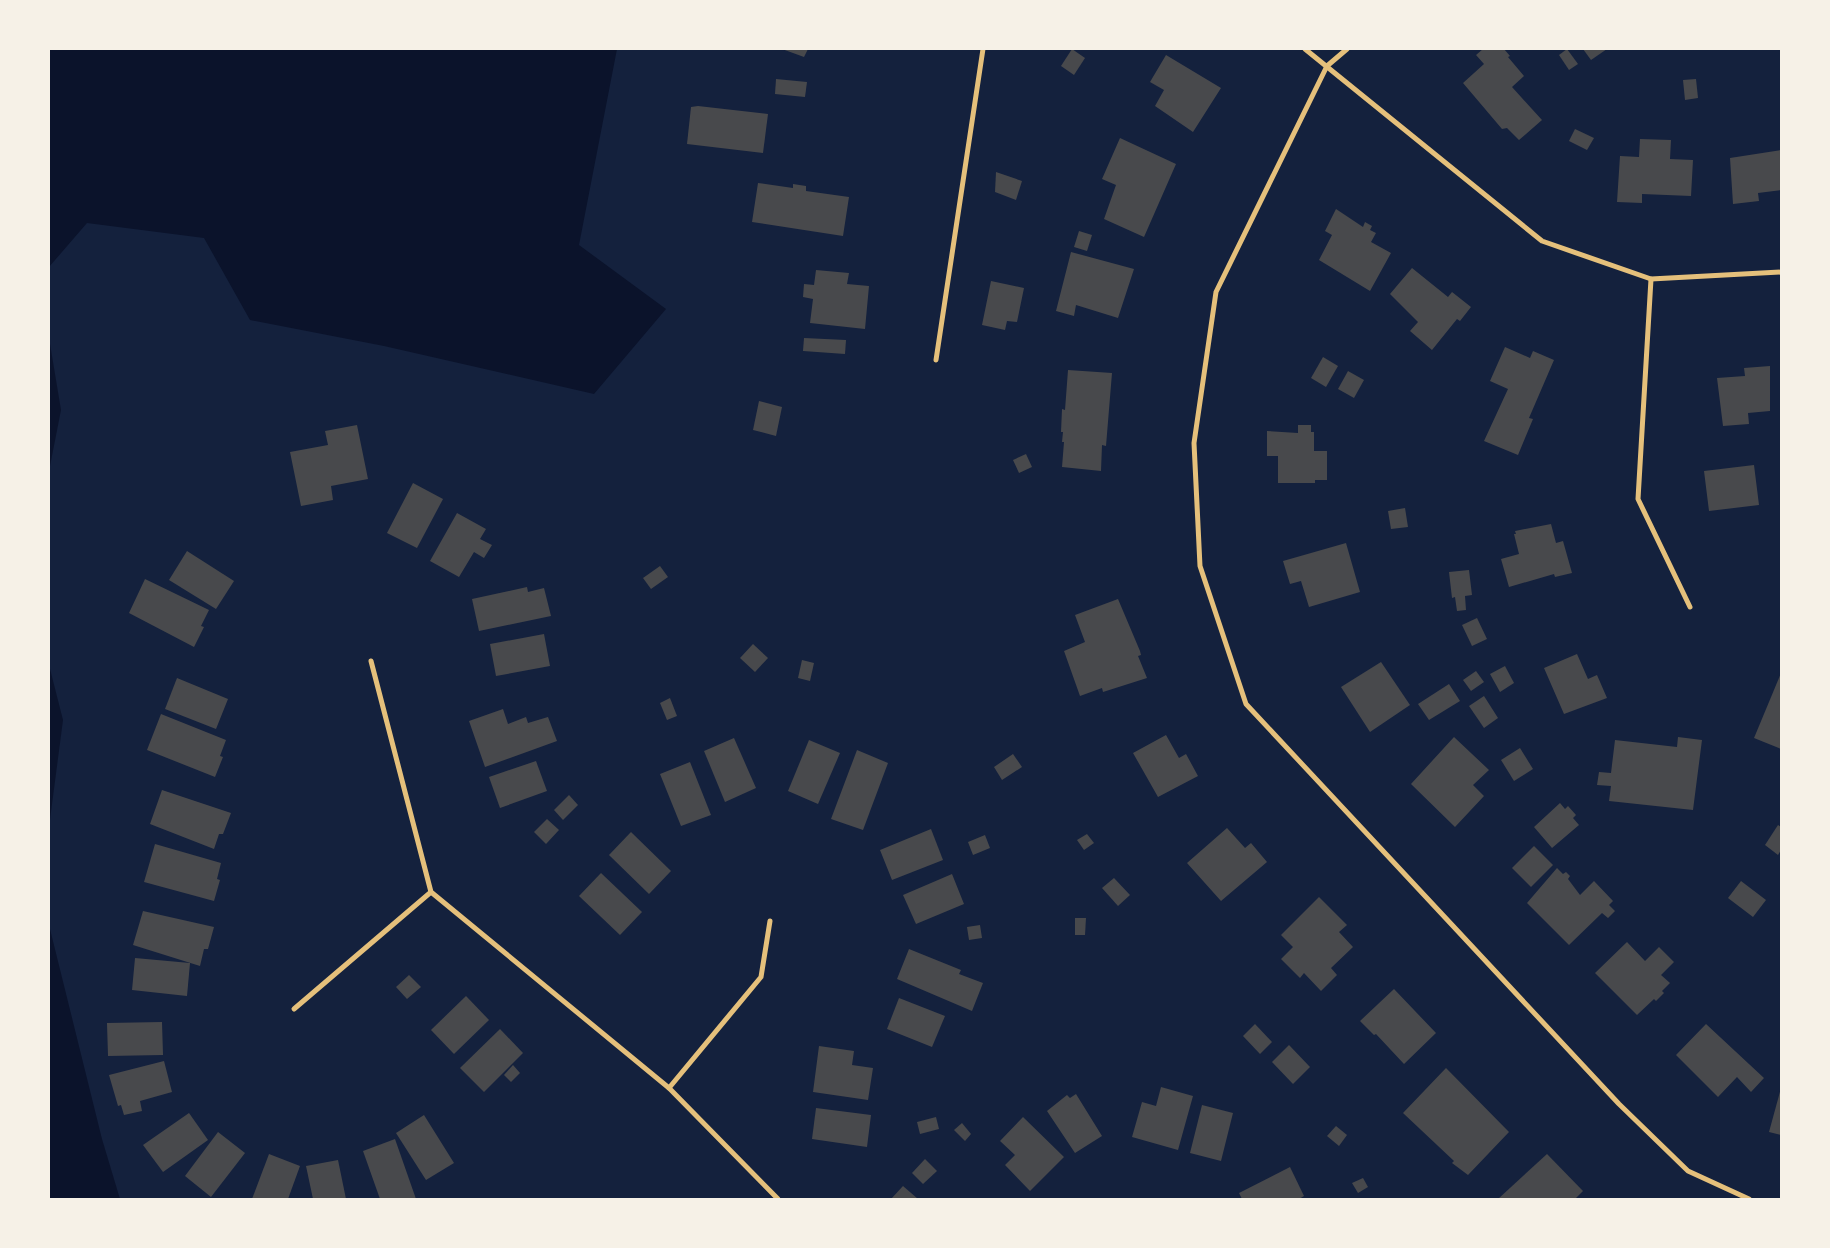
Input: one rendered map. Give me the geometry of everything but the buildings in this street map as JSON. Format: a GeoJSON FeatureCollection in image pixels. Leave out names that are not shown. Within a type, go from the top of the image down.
{"type":"FeatureCollection","features":[{"type":"Feature","properties":{"kind":"street"},"geometry":{"type":"LineString","coordinates":[[936,360],[982,49]]}},
{"type":"Feature","properties":{"kind":"street"},"geometry":{"type":"LineString","coordinates":[[1305,49],[1542,241],[1651,280],[1781,272]]}},
{"type":"Feature","properties":{"kind":"street"},"geometry":{"type":"LineString","coordinates":[[1347,49],[1327,66],[1216,292],[1194,443],[1200,566],[1246,704],[1619,1104],[1688,1171],[1748,1199]]}},
{"type":"Feature","properties":{"kind":"street"},"geometry":{"type":"LineString","coordinates":[[1651,280],[1638,499],[1690,607]]}},
{"type":"Feature","properties":{"kind":"street"},"geometry":{"type":"LineString","coordinates":[[370,661],[430,892],[669,1088],[778,1199]]}},
{"type":"Feature","properties":{"kind":"street"},"geometry":{"type":"LineString","coordinates":[[294,1009],[430,892]]}},
{"type":"Feature","properties":{"kind":"street"},"geometry":{"type":"LineString","coordinates":[[669,1088],[761,978],[770,921]]}},
{"type":"Feature","properties":{"kind":"water"},"geometry":{"type":"Polygon","coordinates":[[[49,49],[617,49],[579,245],[666,309],[594,394],[384,346],[250,320],[204,238],[87,223],[49,267],[49,49]]]}},
{"type":"Feature","properties":{"kind":"water"},"geometry":{"type":"Polygon","coordinates":[[[49,338],[61,410],[49,471],[49,338]]]}},
{"type":"Feature","properties":{"kind":"water"},"geometry":{"type":"Polygon","coordinates":[[[49,665],[63,720],[49,827],[49,665]]]}},
{"type":"Feature","properties":{"kind":"water"},"geometry":{"type":"Polygon","coordinates":[[[49,925],[102,1139],[120,1199],[49,1199],[49,925]]]}}]}
